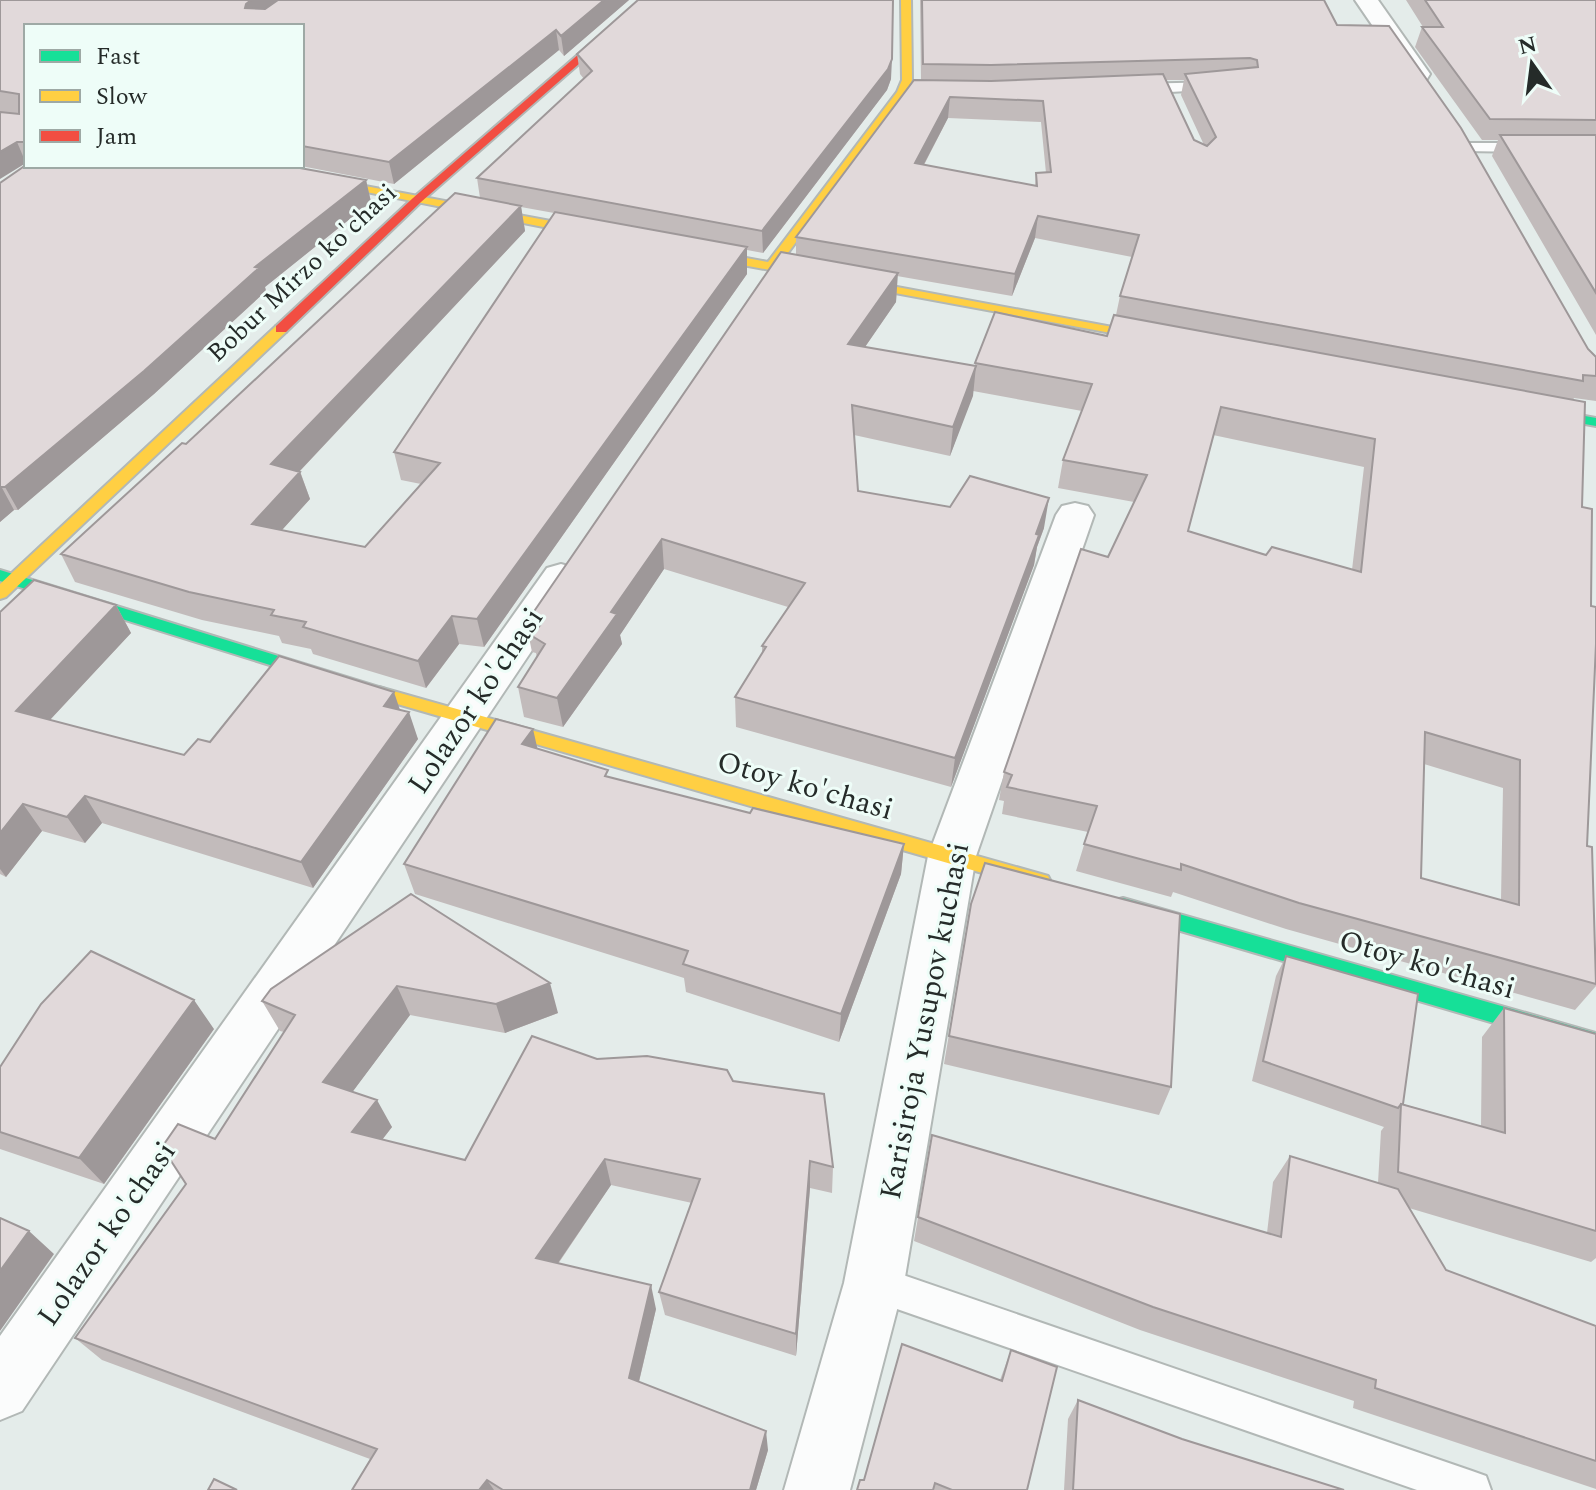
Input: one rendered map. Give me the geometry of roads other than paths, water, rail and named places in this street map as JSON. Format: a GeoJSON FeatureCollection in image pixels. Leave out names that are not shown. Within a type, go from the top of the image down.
{"type":"FeatureCollection","features":[{"type":"Feature","properties":{"kind":"street","name":"Bobur Mirzo ko'chasi"},"geometry":{"type":"LineString","coordinates":[[0,593],[8,578],[417,200],[647,0]]}},
{"type":"Feature","properties":{"kind":"street"},"geometry":{"type":"LineString","coordinates":[[745,306],[771,267],[910,92],[907,80],[906,0]]}},
{"type":"Feature","properties":{"kind":"street"},"geometry":{"type":"LineString","coordinates":[[1366,0],[1435,99]]}},
{"type":"Feature","properties":{"kind":"street"},"geometry":{"type":"LineString","coordinates":[[1453,123],[1486,176]]}},
{"type":"Feature","properties":{"kind":"street"},"geometry":{"type":"LineString","coordinates":[[251,168],[617,238]]}},
{"type":"Feature","properties":{"kind":"street"},"geometry":{"type":"LineString","coordinates":[[663,247],[1191,346]]}},
{"type":"Feature","properties":{"kind":"street"},"geometry":{"type":"LineString","coordinates":[[1503,405],[1596,422]]}},
{"type":"Feature","properties":{"kind":"street","name":"Karisiroja Yusupov kuchasi"},"geometry":{"type":"LineString","coordinates":[[817,1490],[874,1283],[952,856],[1075,515]]}},
{"type":"Feature","properties":{"kind":"street","name":"Lolazor ko'chasi"},"geometry":{"type":"LineString","coordinates":[[0,1389],[587,538]]}},
{"type":"Feature","properties":{"kind":"street","name":"Otoy ko'chasi"},"geometry":{"type":"LineString","coordinates":[[8,578],[464,719],[1060,888]]}},
{"type":"Feature","properties":{"kind":"street","name":"Otoy ko'chasi"},"geometry":{"type":"LineString","coordinates":[[1106,901],[1596,1043]]}},
{"type":"Feature","properties":{"kind":"lane"},"geometry":{"type":"LineString","coordinates":[[1121,89],[1169,94],[1229,86]]}},
{"type":"Feature","properties":{"kind":"lane"},"geometry":{"type":"LineString","coordinates":[[1470,148],[1596,148]]}},
{"type":"Feature","properties":{"kind":"lane"},"geometry":{"type":"LineString","coordinates":[[874,1283],[1472,1490]]}}]}
